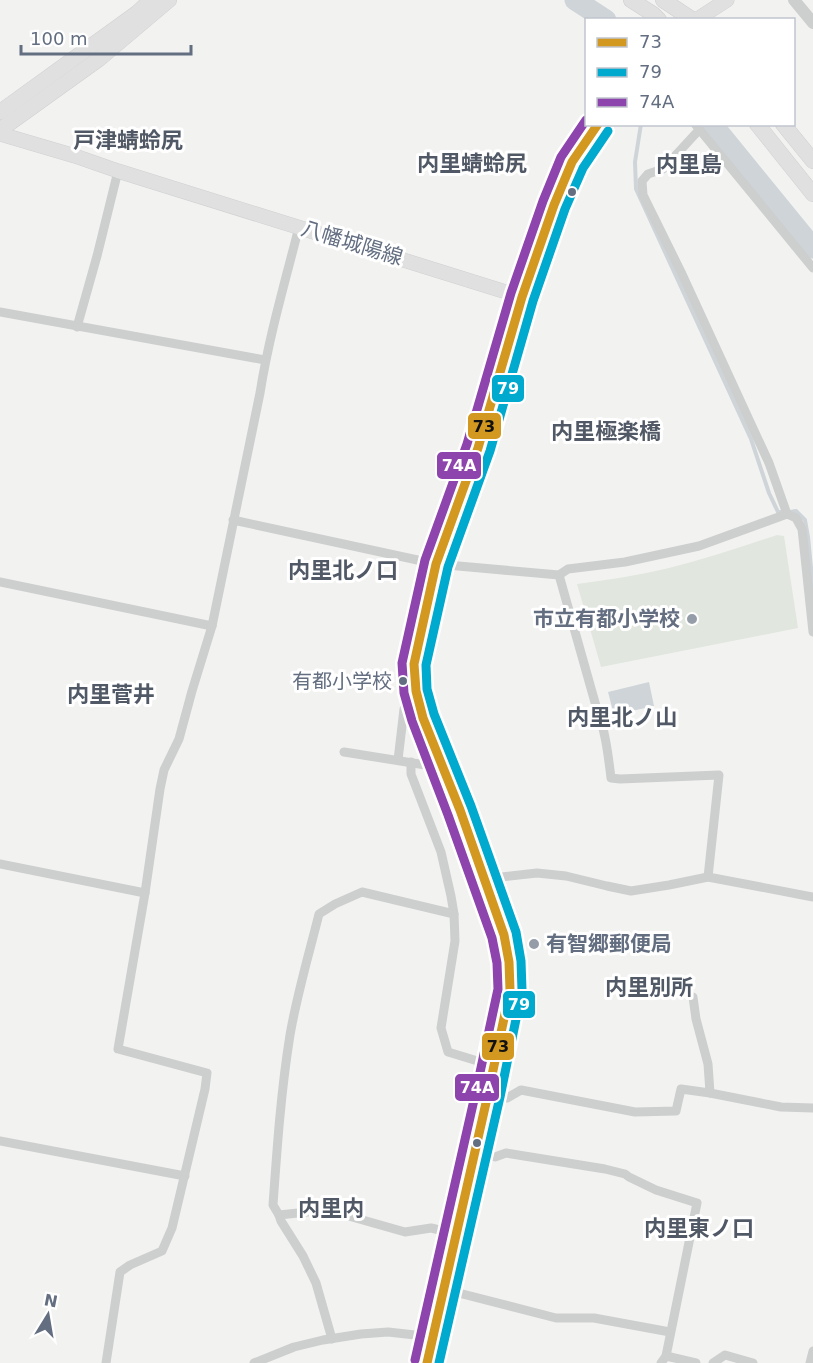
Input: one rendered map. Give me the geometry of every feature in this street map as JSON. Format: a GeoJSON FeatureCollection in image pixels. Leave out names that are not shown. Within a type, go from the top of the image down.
{"type":"FeatureCollection","features":[{"type":"Feature","properties":{"kind":"main road"},"geometry":{"type":"LineString","coordinates":[[0,112],[137,13],[151,0]]}},
{"type":"Feature","properties":{"kind":"main road"},"geometry":{"type":"LineString","coordinates":[[0,132],[99,59],[169,0]]}},
{"type":"Feature","properties":{"kind":"main road"},"geometry":{"type":"LineString","coordinates":[[632,0],[657,18]]}},
{"type":"Feature","properties":{"kind":"main road"},"geometry":{"type":"LineString","coordinates":[[663,0],[691,18]]}},
{"type":"Feature","properties":{"kind":"main road"},"geometry":{"type":"LineString","coordinates":[[697,18],[727,0]]}},
{"type":"Feature","properties":{"kind":"main road"},"geometry":{"type":"LineString","coordinates":[[522,297],[554,205],[572,162],[597,126]]}},
{"type":"Feature","properties":{"kind":"main road"},"geometry":{"type":"LineString","coordinates":[[759,126],[813,194]]}},
{"type":"Feature","properties":{"kind":"main road"},"geometry":{"type":"LineString","coordinates":[[785,126],[813,161]]}},
{"type":"Feature","properties":{"kind":"main road","name":"八幡城陽線"},"geometry":{"type":"LineString","coordinates":[[0,132],[522,297]]}},
{"type":"Feature","properties":{"kind":"street"},"geometry":{"type":"LineString","coordinates":[[794,0],[813,23]]}},
{"type":"Feature","properties":{"kind":"street"},"geometry":{"type":"LineString","coordinates":[[787,514],[769,463],[643,195],[642,181],[648,174],[663,169],[697,127],[813,268]]}},
{"type":"Feature","properties":{"kind":"street"},"geometry":{"type":"LineString","coordinates":[[77,327],[118,171]]}},
{"type":"Feature","properties":{"kind":"street"},"geometry":{"type":"LineString","coordinates":[[106,1363],[120,1272],[162,1251],[172,1228],[205,1089],[207,1073],[118,1048],[164,770],[179,739],[212,626],[273,322],[299,227]]}},
{"type":"Feature","properties":{"kind":"street"},"geometry":{"type":"LineString","coordinates":[[427,1363],[510,990],[504,935],[444,768],[417,702],[412,677],[435,564],[478,448],[522,297]]}},
{"type":"Feature","properties":{"kind":"street"},"geometry":{"type":"LineString","coordinates":[[0,312],[265,360]]}},
{"type":"Feature","properties":{"kind":"street"},"geometry":{"type":"LineString","coordinates":[[233,520],[435,564],[559,575],[568,570],[625,562],[699,546],[787,514],[796,518],[802,529],[813,632]]}},
{"type":"Feature","properties":{"kind":"street"},"geometry":{"type":"LineString","coordinates":[[802,529],[813,527]]}},
{"type":"Feature","properties":{"kind":"street"},"geometry":{"type":"LineString","coordinates":[[559,575],[602,721],[611,778],[719,775],[708,877]]}},
{"type":"Feature","properties":{"kind":"street"},"geometry":{"type":"LineString","coordinates":[[0,582],[212,626]]}},
{"type":"Feature","properties":{"kind":"street"},"geometry":{"type":"LineString","coordinates":[[398,760],[404,709],[411,703],[417,702]]}},
{"type":"Feature","properties":{"kind":"street"},"geometry":{"type":"LineString","coordinates":[[344,752],[444,768]]}},
{"type":"Feature","properties":{"kind":"street"},"geometry":{"type":"LineString","coordinates":[[411,762],[411,774],[441,852],[454,914],[456,941],[441,1028],[444,1043],[448,1052],[494,1066]]}},
{"type":"Feature","properties":{"kind":"street"},"geometry":{"type":"LineString","coordinates":[[0,864],[145,893]]}},
{"type":"Feature","properties":{"kind":"street"},"geometry":{"type":"LineString","coordinates":[[484,879],[537,873],[566,876],[631,891],[708,877],[813,897]]}},
{"type":"Feature","properties":{"kind":"street"},"geometry":{"type":"LineString","coordinates":[[332,1339],[316,1283],[273,1205],[290,1036],[319,914],[362,892],[454,914]]}},
{"type":"Feature","properties":{"kind":"street"},"geometry":{"type":"LineString","coordinates":[[693,997],[696,1019],[708,1064],[711,1093]]}},
{"type":"Feature","properties":{"kind":"street"},"geometry":{"type":"LineString","coordinates":[[488,1094],[507,1098],[521,1090],[635,1112],[666,1112],[676,1111],[681,1089],[781,1107],[813,1108]]}},
{"type":"Feature","properties":{"kind":"street"},"geometry":{"type":"LineString","coordinates":[[0,1141],[185,1176]]}},
{"type":"Feature","properties":{"kind":"street"},"geometry":{"type":"LineString","coordinates":[[475,1152],[495,1156],[506,1153],[605,1169],[626,1174],[629,1178],[656,1190],[697,1203],[663,1360],[696,1363]]}},
{"type":"Feature","properties":{"kind":"street"},"geometry":{"type":"LineString","coordinates":[[279,1215],[331,1211],[405,1232],[431,1228],[457,1234]]}},
{"type":"Feature","properties":{"kind":"street"},"geometry":{"type":"LineString","coordinates":[[443,1289],[556,1318],[594,1318],[670,1332]]}},
{"type":"Feature","properties":{"kind":"street"},"geometry":{"type":"LineString","coordinates":[[254,1363],[294,1347],[361,1334],[388,1332],[433,1337]]}},
{"type":"Feature","properties":{"kind":"street"},"geometry":{"type":"LineString","coordinates":[[810,1363],[813,1351]]}},
{"type":"Feature","properties":{"kind":"street"},"geometry":{"type":"LineString","coordinates":[[713,1363],[725,1356],[753,1363]]}},
{"type":"Feature","properties":{"kind":"shaded area"},"geometry":{"type":"Polygon","coordinates":[[[777,535],[784,536],[798,628],[601,667],[577,584],[669,568],[777,535]]]}},
{"type":"Feature","properties":{"kind":"shaded area"},"geometry":{"type":"Polygon","coordinates":[[[649,682],[654,706],[614,715],[608,692],[649,682]]]}},
{"type":"Feature","properties":{"kind":"waterway"},"geometry":{"type":"LineString","coordinates":[[575,0],[603,18]]}},
{"type":"Feature","properties":{"kind":"waterway"},"geometry":{"type":"LineString","coordinates":[[641,126],[635,162],[636,189],[751,439],[769,493],[778,512],[783,512]]}},
{"type":"Feature","properties":{"kind":"waterway"},"geometry":{"type":"LineString","coordinates":[[714,126],[813,248]]}},
{"type":"Feature","properties":{"kind":"waterway"},"geometry":{"type":"LineString","coordinates":[[790,512],[796,511],[805,520],[813,588]]}},
{"type":"Feature","properties":{"kind":"transit line","name":"74A"},"geometry":{"type":"LineString","coordinates":[[415,1360],[498,989],[497,963],[492,938],[412,721],[404,693],[402,663],[425,560],[467,444],[511,293],[561,157],[585,121]]}},
{"type":"Feature","properties":{"kind":"transit line","name":"73"},"geometry":{"type":"LineString","coordinates":[[427,1363],[510,990],[509,962],[504,935],[460,810],[423,718],[416,691],[414,664],[436,564],[478,448],[522,297],[554,205],[572,162],[597,126]]}},
{"type":"Feature","properties":{"kind":"transit line","name":"79"},"geometry":{"type":"LineString","coordinates":[[439,1363],[522,990],[521,961],[516,932],[471,806],[434,714],[427,689],[426,665],[448,567],[490,451],[533,301],[565,209],[583,168],[608,131]]}},
{"type":"Feature","properties":{"kind":"place","name":"市立有都小学校"},"geometry":{"type":"Point","coordinates":[692,619]}},
{"type":"Feature","properties":{"kind":"place","name":"有都小学校"},"geometry":{"type":"Point","coordinates":[403,681]}},
{"type":"Feature","properties":{"kind":"place","name":"有智郷郵便局"},"geometry":{"type":"Point","coordinates":[534,944]}},
{"type":"Feature","properties":{"kind":"district","name":"戸津蜻蛉尻"},"geometry":{"type":"Point","coordinates":[128,140]}},
{"type":"Feature","properties":{"kind":"district","name":"内里蜻蛉尻"},"geometry":{"type":"Point","coordinates":[472,163]}},
{"type":"Feature","properties":{"kind":"district","name":"内里島"},"geometry":{"type":"Point","coordinates":[689,164]}},
{"type":"Feature","properties":{"kind":"district","name":"内里極楽橋"},"geometry":{"type":"Point","coordinates":[606,431]}},
{"type":"Feature","properties":{"kind":"district","name":"内里北ノ口"},"geometry":{"type":"Point","coordinates":[343,570]}},
{"type":"Feature","properties":{"kind":"district","name":"内里菅井"},"geometry":{"type":"Point","coordinates":[111,694]}},
{"type":"Feature","properties":{"kind":"district","name":"内里北ノ山"},"geometry":{"type":"Point","coordinates":[622,717]}},
{"type":"Feature","properties":{"kind":"district","name":"内里別所"},"geometry":{"type":"Point","coordinates":[649,987]}},
{"type":"Feature","properties":{"kind":"district","name":"内里内"},"geometry":{"type":"Point","coordinates":[331,1208]}},
{"type":"Feature","properties":{"kind":"district","name":"内里東ノ口"},"geometry":{"type":"Point","coordinates":[699,1228]}}]}
